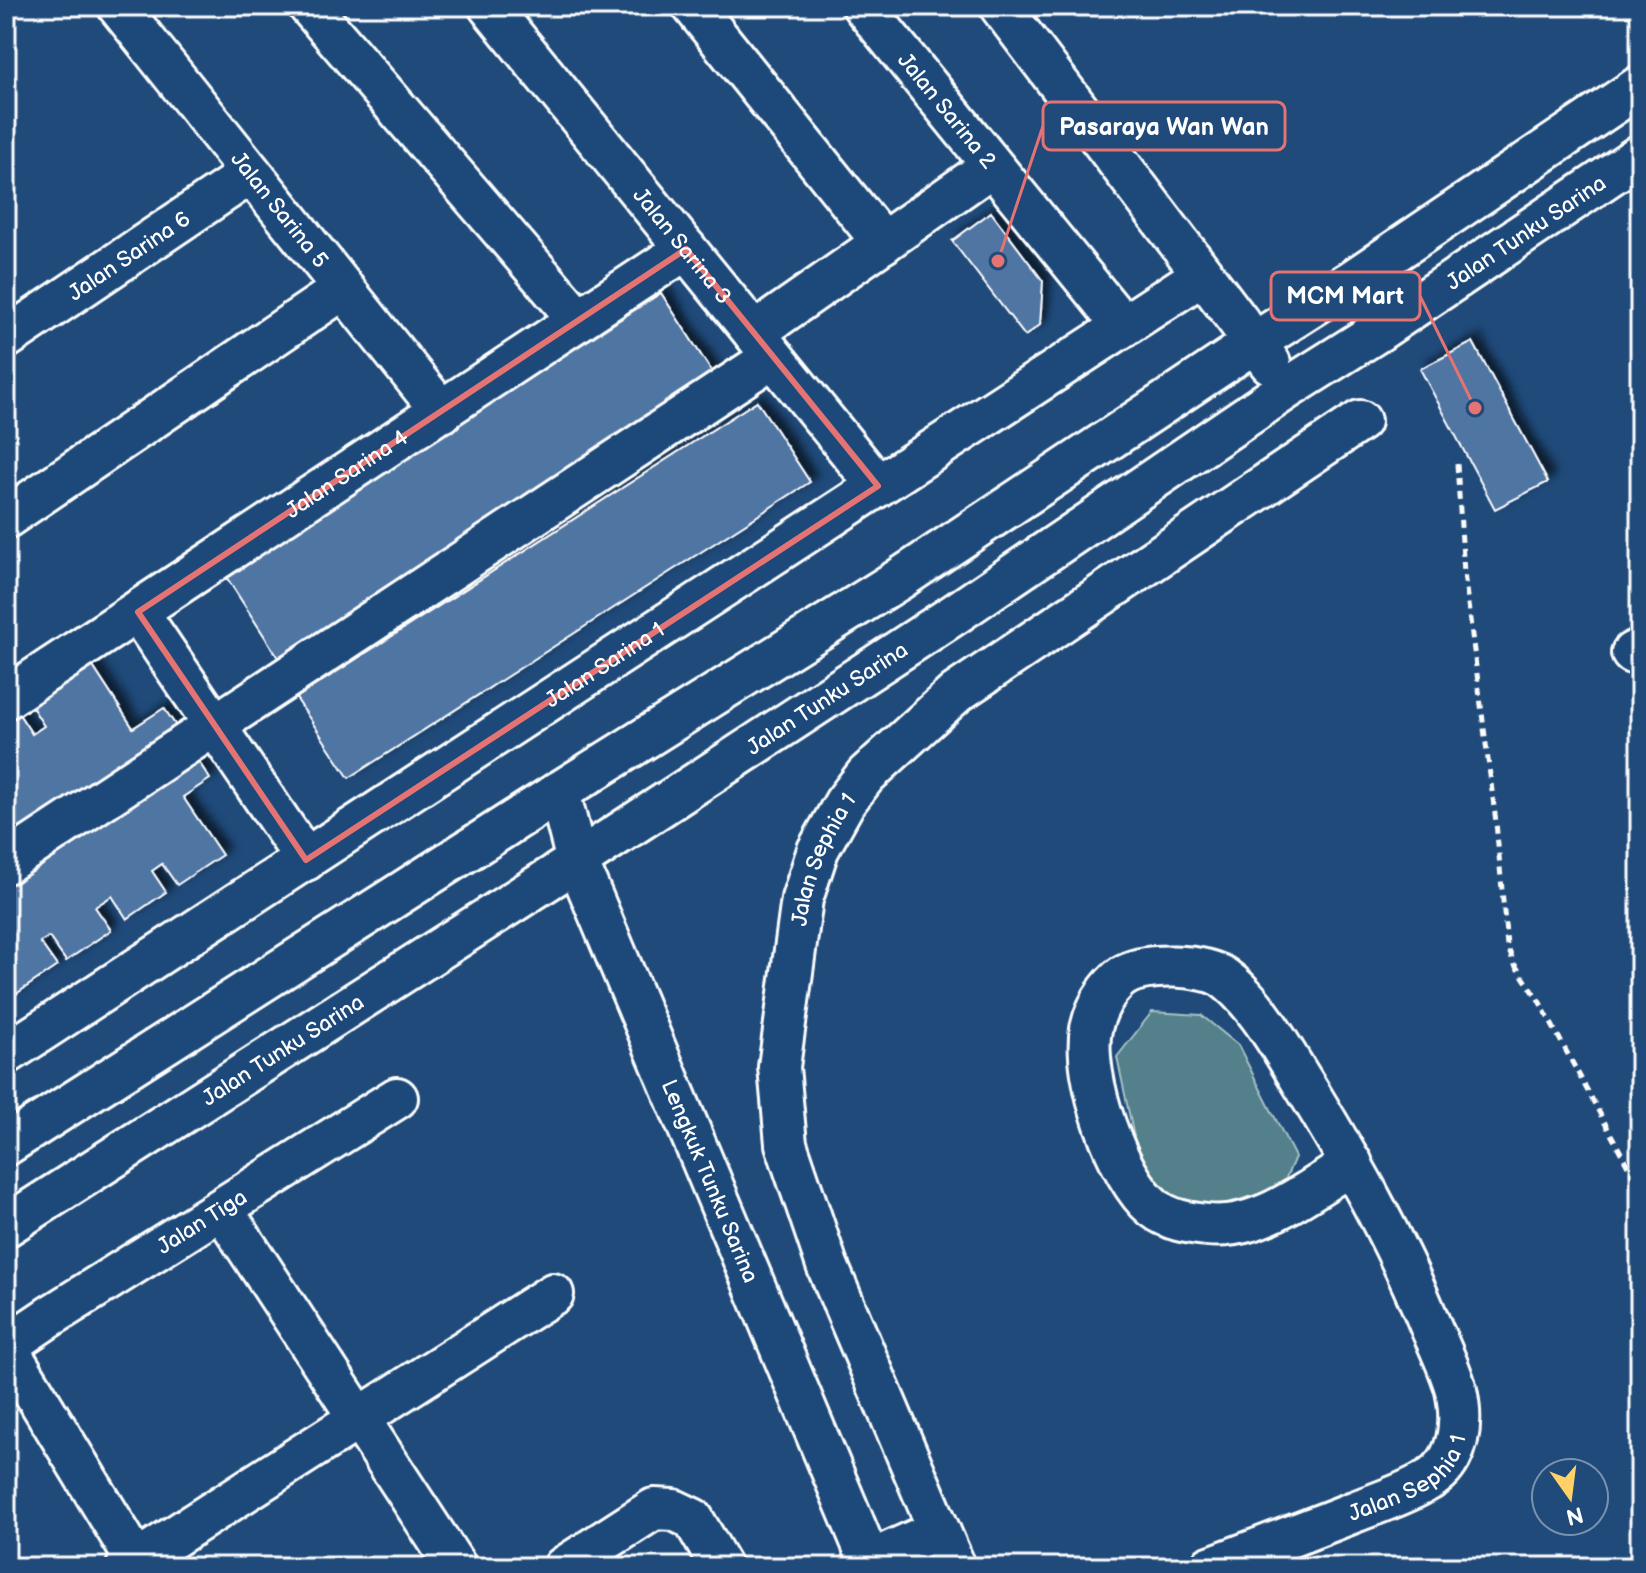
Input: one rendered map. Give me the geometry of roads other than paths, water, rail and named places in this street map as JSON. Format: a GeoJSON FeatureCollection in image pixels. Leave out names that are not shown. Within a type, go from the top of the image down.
{"type":"FeatureCollection","features":[{"type":"Feature","properties":{"kind":"street","name":"Jalan Sarina 5"},"geometry":{"type":"LineString","coordinates":[[118,6],[442,412]]}},
{"type":"Feature","properties":{"kind":"street"},"geometry":{"type":"LineString","coordinates":[[309,6],[579,320]]}},
{"type":"Feature","properties":{"kind":"street","name":"Jalan Sarina 3"},"geometry":{"type":"LineString","coordinates":[[489,6],[878,486]]}},
{"type":"Feature","properties":{"kind":"street"},"geometry":{"type":"LineString","coordinates":[[693,6],[883,243]]}},
{"type":"Feature","properties":{"kind":"street","name":"Jalan Sarina 2"},"geometry":{"type":"LineString","coordinates":[[863,6],[1123,326]]}},
{"type":"Feature","properties":{"kind":"street"},"geometry":{"type":"LineString","coordinates":[[1000,6],[1288,388]]}},
{"type":"Feature","properties":{"kind":"street"},"geometry":{"type":"LineString","coordinates":[[6,1145],[898,580],[1350,282],[1640,86]]}},
{"type":"Feature","properties":{"kind":"street","name":"Jalan Tunku Sarina"},"geometry":{"type":"LineString","coordinates":[[6,1226],[577,861],[955,614],[1640,155]]}},
{"type":"Feature","properties":{"kind":"street"},"geometry":{"type":"LineString","coordinates":[[6,863],[213,725],[764,345],[883,243],[992,166]]}},
{"type":"Feature","properties":{"kind":"street","name":"Jalan Sarina 6"},"geometry":{"type":"LineString","coordinates":[[6,338],[251,173]]}},
{"type":"Feature","properties":{"kind":"street","name":"Jalan Sarina 4"},"geometry":{"type":"LineString","coordinates":[[7,695],[138,612],[686,249]]}},
{"type":"Feature","properties":{"kind":"street","name":"Jalan Sarina 1"},"geometry":{"type":"LineString","coordinates":[[6,1054],[1202,275]]}},
{"type":"Feature","properties":{"kind":"street"},"geometry":{"type":"LineString","coordinates":[[6,518],[343,289]]}},
{"type":"Feature","properties":{"kind":"street","name":"Jalan Sephia 1"},"geometry":{"type":"LineString","coordinates":[[955,1567],[827,1265],[786,1144],[779,1067],[802,899],[818,850],[845,802],[866,775],[956,693],[1360,421]]}},
{"type":"Feature","properties":{"kind":"street"},"geometry":{"type":"LineString","coordinates":[[138,612],[306,860]]}},
{"type":"Feature","properties":{"kind":"street","name":"Lengkuk Tunku Sarina"},"geometry":{"type":"LineString","coordinates":[[559,792],[577,861],[871,1564]]}},
{"type":"Feature","properties":{"kind":"street","name":"Jalan Sephia 1"},"geometry":{"type":"LineString","coordinates":[[1210,1567],[1423,1483],[1444,1467],[1456,1443],[1459,1428],[1456,1389],[1415,1287],[1379,1210],[1352,1164],[1275,1039],[1238,989],[1221,975],[1194,967],[1137,971],[1124,975],[1109,989],[1098,1008],[1091,1031],[1094,1090],[1123,1170],[1153,1208],[1171,1219],[1209,1226],[1246,1223],[1352,1164]]}},
{"type":"Feature","properties":{"kind":"street","name":"Jalan Tiga"},"geometry":{"type":"LineString","coordinates":[[6,1346],[397,1098]]}},
{"type":"Feature","properties":{"kind":"street"},"geometry":{"type":"LineString","coordinates":[[222,1209],[456,1567]]}},
{"type":"Feature","properties":{"kind":"street"},"geometry":{"type":"LineString","coordinates":[[6,1346],[134,1565],[553,1294]]}},
{"type":"Feature","properties":{"kind":"street"},"geometry":{"type":"LineString","coordinates":[[564,1567],[654,1509],[674,1510],[693,1519],[721,1567]]}},
{"type":"Feature","properties":{"kind":"street"},"geometry":{"type":"LineString","coordinates":[[871,1564],[939,1530]]}},
{"type":"Feature","properties":{"kind":"place","name":"Pasaraya Wan Wan"},"geometry":{"type":"Point","coordinates":[998,261]}},
{"type":"Feature","properties":{"kind":"place","name":"MCM Mart"},"geometry":{"type":"Point","coordinates":[1475,408]}}]}
